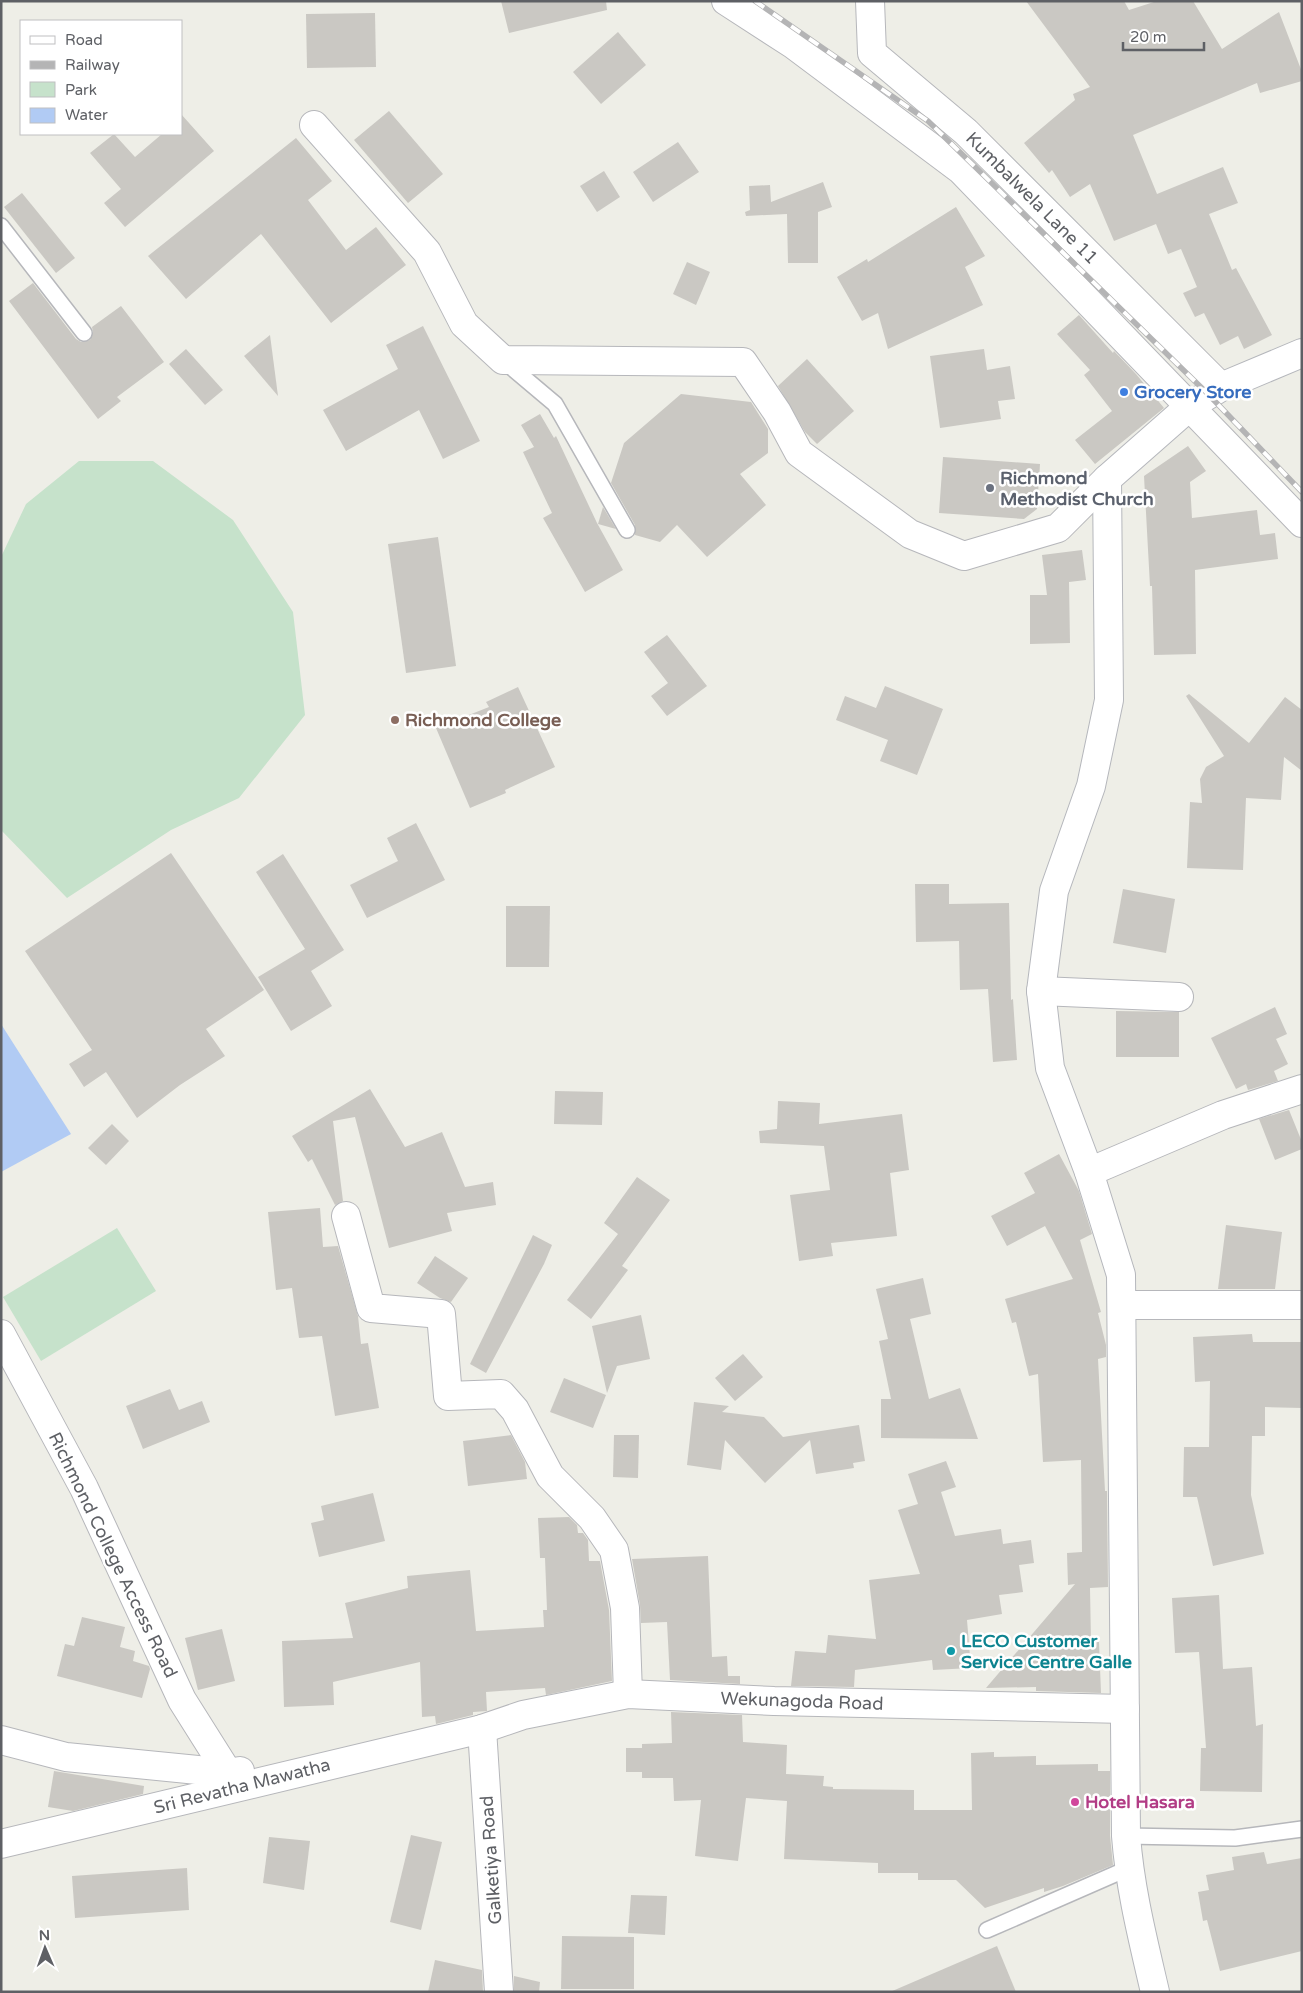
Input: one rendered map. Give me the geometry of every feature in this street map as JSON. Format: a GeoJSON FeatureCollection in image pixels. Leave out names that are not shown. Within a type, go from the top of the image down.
{"type":"FeatureCollection","features":[{"type":"Feature","properties":{"kind":"street"},"geometry":{"type":"LineString","coordinates":[[726,1],[794,45],[961,170],[1302,522]]}},
{"type":"Feature","properties":{"kind":"street","name":"Kumbalwela Lane 11"},"geometry":{"type":"LineString","coordinates":[[870,1],[872,52],[966,132],[1221,386]]}},
{"type":"Feature","properties":{"kind":"street"},"geometry":{"type":"LineString","coordinates":[[314,125],[427,252],[464,324],[503,360],[743,362],[777,412],[799,453],[910,534],[964,556],[1058,528],[1107,479],[1190,406],[1221,386],[1302,353]]}},
{"type":"Feature","properties":{"kind":"street"},"geometry":{"type":"LineString","coordinates":[[1107,479],[1109,700],[1091,786],[1054,891],[1041,991],[1050,1068],[1090,1172],[1121,1275],[1126,1836],[1129,1868],[1155,1992]]}},
{"type":"Feature","properties":{"kind":"street"},"geometry":{"type":"LineString","coordinates":[[1041,991],[1179,997]]}},
{"type":"Feature","properties":{"kind":"street"},"geometry":{"type":"LineString","coordinates":[[1090,1172],[1223,1114],[1302,1089]]}},
{"type":"Feature","properties":{"kind":"street"},"geometry":{"type":"LineString","coordinates":[[346,1216],[371,1308],[441,1314],[448,1396],[500,1394],[515,1410],[550,1476],[592,1518],[614,1550],[625,1608],[628,1694]]}},
{"type":"Feature","properties":{"kind":"street"},"geometry":{"type":"LineString","coordinates":[[1122,1305],[1302,1305]]}},
{"type":"Feature","properties":{"kind":"street","name":"Richmond College Access Road"},"geometry":{"type":"LineString","coordinates":[[1,1334],[84,1488],[182,1700],[228,1773]]}},
{"type":"Feature","properties":{"kind":"street","name":"Wekunagoda Road"},"geometry":{"type":"LineString","coordinates":[[482,1729],[523,1715],[628,1694],[774,1701],[1126,1710]]}},
{"type":"Feature","properties":{"kind":"street","name":"Sri Revatha Mawatha"},"geometry":{"type":"LineString","coordinates":[[1,1844],[482,1729]]}},
{"type":"Feature","properties":{"kind":"street","name":"Galketiya Road"},"geometry":{"type":"LineString","coordinates":[[482,1729],[499,1992]]}},
{"type":"Feature","properties":{"kind":"street"},"geometry":{"type":"LineString","coordinates":[[1,1740],[66,1757],[228,1773],[437,1739]]}},
{"type":"Feature","properties":{"kind":"lane"},"geometry":{"type":"LineString","coordinates":[[1,226],[84,333]]}},
{"type":"Feature","properties":{"kind":"lane"},"geometry":{"type":"LineString","coordinates":[[503,360],[555,404],[627,530]]}},
{"type":"Feature","properties":{"kind":"lane"},"geometry":{"type":"LineString","coordinates":[[1126,1836],[1235,1838],[1302,1829]]}},
{"type":"Feature","properties":{"kind":"lane"},"geometry":{"type":"LineString","coordinates":[[988,1930],[1129,1868]]}},
{"type":"Feature","properties":{"kind":"green space"},"geometry":{"type":"Polygon","coordinates":[[[79,461],[153,461],[233,520],[293,612],[305,715],[239,798],[171,830],[67,898],[1,830],[1,557],[26,504],[79,461]]]}},
{"type":"Feature","properties":{"kind":"green space"},"geometry":{"type":"Polygon","coordinates":[[[117,1228],[156,1291],[41,1361],[3,1297],[117,1228]]]}},
{"type":"Feature","properties":{"kind":"water"},"geometry":{"type":"Polygon","coordinates":[[[1,1024],[71,1134],[1,1172],[1,1024]]]}},
{"type":"Feature","properties":{"kind":"building"},"geometry":{"type":"Polygon","coordinates":[[[501,1],[606,1],[607,10],[509,33],[501,1]]]}},
{"type":"Feature","properties":{"kind":"building"},"geometry":{"type":"Polygon","coordinates":[[[1026,1],[1124,1],[1129,10],[1157,1],[1193,1],[1222,49],[1279,12],[1302,72],[1302,81],[1260,93],[1257,83],[1133,135],[1157,194],[1223,167],[1238,203],[1209,214],[1232,270],[1236,268],[1272,335],[1244,349],[1238,336],[1220,345],[1204,313],[1195,317],[1183,293],[1197,287],[1181,249],[1168,254],[1156,224],[1114,241],[1090,184],[1070,197],[1052,170],[1049,173],[1024,143],[1075,100],[1073,94],[1090,87],[1026,1]]]}},
{"type":"Feature","properties":{"kind":"building"},"geometry":{"type":"Polygon","coordinates":[[[375,13],[376,67],[307,68],[306,14],[375,13]]]}},
{"type":"Feature","properties":{"kind":"building"},"geometry":{"type":"Polygon","coordinates":[[[618,32],[646,65],[601,104],[573,72],[618,32]]]}},
{"type":"Feature","properties":{"kind":"building"},"geometry":{"type":"Polygon","coordinates":[[[389,111],[443,174],[408,203],[354,140],[389,111]]]}},
{"type":"Feature","properties":{"kind":"building"},"geometry":{"type":"Polygon","coordinates":[[[182,115],[214,151],[125,227],[104,203],[121,189],[90,153],[115,135],[135,157],[161,135],[182,135],[182,115]]]}},
{"type":"Feature","properties":{"kind":"building"},"geometry":{"type":"Polygon","coordinates":[[[296,138],[332,181],[308,200],[346,250],[376,227],[406,265],[331,323],[261,234],[186,299],[148,256],[296,138]]]}},
{"type":"Feature","properties":{"kind":"building"},"geometry":{"type":"Polygon","coordinates":[[[678,142],[699,172],[653,202],[633,172],[678,142]]]}},
{"type":"Feature","properties":{"kind":"building"},"geometry":{"type":"Polygon","coordinates":[[[604,171],[620,197],[597,212],[580,186],[604,171]]]}},
{"type":"Feature","properties":{"kind":"building"},"geometry":{"type":"Polygon","coordinates":[[[823,182],[832,207],[818,212],[818,263],[788,263],[787,214],[746,216],[745,212],[750,210],[749,186],[770,185],[771,202],[823,182]]]}},
{"type":"Feature","properties":{"kind":"building"},"geometry":{"type":"Polygon","coordinates":[[[22,193],[75,258],[56,273],[4,207],[22,193]]]}},
{"type":"Feature","properties":{"kind":"building"},"geometry":{"type":"Polygon","coordinates":[[[956,207],[985,256],[965,267],[983,305],[888,349],[878,313],[862,321],[837,277],[867,259],[868,262],[956,207]]]}},
{"type":"Feature","properties":{"kind":"building"},"geometry":{"type":"Polygon","coordinates":[[[687,262],[710,272],[696,305],[673,294],[687,262]]]}},
{"type":"Feature","properties":{"kind":"building"},"geometry":{"type":"Polygon","coordinates":[[[33,283],[76,339],[81,342],[90,340],[93,332],[92,327],[121,306],[164,362],[117,397],[121,401],[98,419],[9,301],[33,283]]]}},
{"type":"Feature","properties":{"kind":"building","name":"Grocery Store"},"geometry":{"type":"Polygon","coordinates":[[[1079,315],[1113,353],[1114,351],[1136,374],[1164,408],[1095,464],[1075,440],[1112,411],[1084,375],[1090,370],[1057,334],[1079,315]]]}},
{"type":"Feature","properties":{"kind":"building"},"geometry":{"type":"Polygon","coordinates":[[[423,326],[480,441],[443,459],[419,410],[346,451],[323,410],[398,369],[386,345],[423,326]]]}},
{"type":"Feature","properties":{"kind":"building"},"geometry":{"type":"Polygon","coordinates":[[[270,335],[278,396],[244,356],[270,335]]]}},
{"type":"Feature","properties":{"kind":"building"},"geometry":{"type":"Polygon","coordinates":[[[186,349],[223,390],[205,405],[169,364],[186,349]]]}},
{"type":"Feature","properties":{"kind":"building"},"geometry":{"type":"Polygon","coordinates":[[[984,349],[987,370],[1010,366],[1015,399],[998,401],[1001,419],[940,428],[930,356],[984,349]]]}},
{"type":"Feature","properties":{"kind":"building"},"geometry":{"type":"Polygon","coordinates":[[[807,359],[854,411],[817,444],[805,432],[778,386],[807,359]]]}},
{"type":"Feature","properties":{"kind":"building"},"geometry":{"type":"Polygon","coordinates":[[[681,394],[751,402],[768,429],[768,453],[740,474],[766,505],[707,557],[677,525],[660,542],[635,535],[635,525],[611,483],[624,443],[681,394]]]}},
{"type":"Feature","properties":{"kind":"building"},"geometry":{"type":"Polygon","coordinates":[[[540,414],[554,438],[556,436],[597,523],[623,570],[585,592],[543,518],[552,513],[523,452],[534,447],[521,425],[540,414]]]}},
{"type":"Feature","properties":{"kind":"building"},"geometry":{"type":"Polygon","coordinates":[[[1188,446],[1206,471],[1190,482],[1192,518],[1257,510],[1260,535],[1275,533],[1278,559],[1195,570],[1196,654],[1154,655],[1152,586],[1150,586],[1144,476],[1188,446]]]}},
{"type":"Feature","properties":{"kind":"building","name":"Richmond Methodist Church"},"geometry":{"type":"Polygon","coordinates":[[[943,457],[1040,464],[1037,509],[1024,519],[939,513],[943,457]]]}},
{"type":"Feature","properties":{"kind":"building"},"geometry":{"type":"Polygon","coordinates":[[[603,507],[616,529],[598,524],[603,507]]]}},
{"type":"Feature","properties":{"kind":"building"},"geometry":{"type":"Polygon","coordinates":[[[438,537],[456,666],[406,673],[388,544],[438,537]]]}},
{"type":"Feature","properties":{"kind":"building"},"geometry":{"type":"Polygon","coordinates":[[[1082,550],[1086,580],[1069,582],[1070,643],[1030,644],[1030,595],[1047,595],[1042,555],[1082,550]]]}},
{"type":"Feature","properties":{"kind":"building"},"geometry":{"type":"Polygon","coordinates":[[[667,635],[707,686],[667,716],[651,696],[668,683],[644,652],[667,635]]]}},
{"type":"Feature","properties":{"kind":"building"},"geometry":{"type":"Polygon","coordinates":[[[885,686],[943,709],[917,775],[880,761],[888,740],[836,720],[845,696],[876,708],[885,686]]]}},
{"type":"Feature","properties":{"kind":"building"},"geometry":{"type":"Polygon","coordinates":[[[518,687],[555,767],[505,790],[506,793],[470,808],[436,728],[489,707],[486,702],[518,687]]]}},
{"type":"Feature","properties":{"kind":"building"},"geometry":{"type":"Polygon","coordinates":[[[1189,694],[1249,743],[1285,697],[1302,710],[1302,771],[1284,757],[1281,800],[1246,798],[1243,870],[1187,868],[1190,802],[1202,803],[1200,779],[1206,767],[1224,756],[1186,696],[1189,694]]]}},
{"type":"Feature","properties":{"kind":"building"},"geometry":{"type":"Polygon","coordinates":[[[416,823],[445,880],[367,918],[350,885],[398,861],[387,838],[416,823]]]}},
{"type":"Feature","properties":{"kind":"building"},"geometry":{"type":"Polygon","coordinates":[[[171,853],[264,990],[206,1029],[225,1056],[180,1085],[137,1118],[106,1072],[84,1087],[69,1064],[92,1050],[25,951],[171,853]]]}},
{"type":"Feature","properties":{"kind":"building"},"geometry":{"type":"Polygon","coordinates":[[[283,854],[344,950],[311,971],[332,1006],[291,1031],[258,977],[305,949],[256,872],[283,854]]]}},
{"type":"Feature","properties":{"kind":"building"},"geometry":{"type":"Polygon","coordinates":[[[915,884],[949,884],[949,904],[1009,903],[1011,1000],[1013,999],[1017,1060],[993,1062],[988,989],[960,990],[959,941],[916,942],[915,884]]]}},
{"type":"Feature","properties":{"kind":"building"},"geometry":{"type":"Polygon","coordinates":[[[1123,889],[1175,899],[1166,953],[1113,943],[1123,889]]]}},
{"type":"Feature","properties":{"kind":"building"},"geometry":{"type":"Polygon","coordinates":[[[506,906],[550,906],[549,967],[506,967],[506,906]]]}},
{"type":"Feature","properties":{"kind":"building"},"geometry":{"type":"Polygon","coordinates":[[[1275,1007],[1287,1034],[1276,1039],[1288,1064],[1274,1071],[1278,1081],[1248,1090],[1246,1084],[1236,1089],[1211,1038],[1275,1007]]]}},
{"type":"Feature","properties":{"kind":"building"},"geometry":{"type":"Polygon","coordinates":[[[1116,1011],[1179,1012],[1179,1057],[1116,1057],[1116,1011]]]}},
{"type":"Feature","properties":{"kind":"building"},"geometry":{"type":"Polygon","coordinates":[[[370,1089],[405,1147],[442,1132],[465,1187],[493,1182],[496,1205],[447,1213],[452,1231],[389,1248],[355,1117],[333,1121],[343,1201],[335,1205],[312,1159],[308,1162],[292,1136],[370,1089]]]}},
{"type":"Feature","properties":{"kind":"building"},"geometry":{"type":"Polygon","coordinates":[[[555,1091],[603,1092],[602,1125],[554,1124],[555,1091]]]}},
{"type":"Feature","properties":{"kind":"building"},"geometry":{"type":"Polygon","coordinates":[[[778,1101],[820,1103],[819,1124],[902,1114],[909,1170],[890,1173],[897,1236],[831,1243],[833,1256],[799,1261],[790,1195],[830,1190],[824,1146],[760,1143],[759,1131],[777,1129],[778,1101]]]}},
{"type":"Feature","properties":{"kind":"building"},"geometry":{"type":"Polygon","coordinates":[[[1289,1110],[1302,1142],[1302,1149],[1275,1160],[1259,1119],[1289,1110]]]}},
{"type":"Feature","properties":{"kind":"building"},"geometry":{"type":"Polygon","coordinates":[[[112,1124],[129,1141],[106,1165],[88,1148],[112,1124]]]}},
{"type":"Feature","properties":{"kind":"building"},"geometry":{"type":"Polygon","coordinates":[[[1059,1154],[1079,1191],[1092,1234],[1080,1240],[1101,1312],[1098,1313],[1106,1345],[1106,1357],[1098,1359],[1105,1491],[1107,1491],[1108,1587],[1090,1588],[1091,1642],[1099,1642],[1101,1693],[1036,1691],[1036,1687],[986,1688],[1075,1584],[1068,1585],[1067,1553],[1082,1552],[1081,1460],[1043,1462],[1038,1374],[1029,1376],[1016,1322],[1012,1323],[1005,1299],[1073,1279],[1045,1226],[1007,1246],[991,1216],[1035,1193],[1024,1173],[1059,1154]]]}},
{"type":"Feature","properties":{"kind":"building"},"geometry":{"type":"Polygon","coordinates":[[[637,1177],[670,1200],[622,1266],[628,1270],[591,1319],[567,1300],[618,1234],[604,1223],[637,1177]]]}},
{"type":"Feature","properties":{"kind":"building"},"geometry":{"type":"Polygon","coordinates":[[[320,1208],[323,1247],[338,1246],[358,1316],[361,1344],[368,1343],[379,1408],[335,1416],[322,1336],[299,1338],[292,1288],[276,1290],[268,1212],[320,1208]]]}},
{"type":"Feature","properties":{"kind":"building"},"geometry":{"type":"Polygon","coordinates":[[[1226,1225],[1282,1232],[1275,1289],[1218,1289],[1226,1225]]]}},
{"type":"Feature","properties":{"kind":"building"},"geometry":{"type":"Polygon","coordinates":[[[533,1235],[552,1245],[544,1264],[486,1373],[470,1364],[533,1235]]]}},
{"type":"Feature","properties":{"kind":"building"},"geometry":{"type":"Polygon","coordinates":[[[435,1256],[468,1278],[451,1302],[440,1298],[417,1283],[435,1256]]]}},
{"type":"Feature","properties":{"kind":"building"},"geometry":{"type":"Polygon","coordinates":[[[923,1278],[931,1314],[910,1319],[929,1399],[960,1388],[978,1439],[881,1438],[881,1399],[891,1399],[879,1341],[888,1339],[876,1289],[923,1278]]]}},
{"type":"Feature","properties":{"kind":"building"},"geometry":{"type":"Polygon","coordinates":[[[641,1315],[650,1359],[617,1366],[607,1393],[592,1326],[641,1315]]]}},
{"type":"Feature","properties":{"kind":"building"},"geometry":{"type":"Polygon","coordinates":[[[1252,1334],[1253,1342],[1302,1342],[1302,1408],[1265,1407],[1265,1436],[1252,1436],[1251,1495],[1264,1554],[1213,1566],[1197,1497],[1183,1497],[1184,1447],[1209,1447],[1210,1381],[1195,1382],[1193,1337],[1252,1334]]]}},
{"type":"Feature","properties":{"kind":"building"},"geometry":{"type":"Polygon","coordinates":[[[743,1354],[763,1377],[735,1401],[715,1378],[743,1354]]]}},
{"type":"Feature","properties":{"kind":"building"},"geometry":{"type":"Polygon","coordinates":[[[564,1378],[606,1395],[593,1428],[550,1412],[564,1378]]]}},
{"type":"Feature","properties":{"kind":"building"},"geometry":{"type":"Polygon","coordinates":[[[170,1389],[179,1410],[202,1401],[210,1422],[143,1449],[126,1406],[170,1389]]]}},
{"type":"Feature","properties":{"kind":"building"},"geometry":{"type":"Polygon","coordinates":[[[694,1402],[729,1406],[722,1412],[764,1417],[783,1437],[859,1425],[865,1461],[853,1463],[854,1468],[816,1474],[810,1440],[765,1483],[725,1440],[721,1470],[687,1465],[694,1402]]]}},
{"type":"Feature","properties":{"kind":"building"},"geometry":{"type":"Polygon","coordinates":[[[511,1435],[525,1462],[527,1479],[468,1486],[463,1441],[511,1435]]]}},
{"type":"Feature","properties":{"kind":"building"},"geometry":{"type":"Polygon","coordinates":[[[614,1435],[639,1435],[638,1478],[613,1477],[614,1435]]]}},
{"type":"Feature","properties":{"kind":"building"},"geometry":{"type":"Polygon","coordinates":[[[946,1461],[956,1487],[941,1492],[955,1536],[1001,1529],[1003,1544],[1031,1540],[1034,1563],[1019,1565],[1023,1592],[999,1595],[1002,1614],[967,1620],[971,1668],[933,1670],[932,1660],[855,1670],[854,1687],[791,1686],[795,1651],[826,1653],[828,1635],[876,1639],[869,1580],[920,1574],[898,1510],[918,1504],[908,1474],[946,1461]]]}},
{"type":"Feature","properties":{"kind":"building"},"geometry":{"type":"Polygon","coordinates":[[[373,1493],[385,1541],[319,1557],[311,1523],[324,1520],[321,1506],[373,1493]]]}},
{"type":"Feature","properties":{"kind":"building"},"geometry":{"type":"Polygon","coordinates":[[[569,1517],[577,1525],[578,1533],[583,1533],[588,1540],[589,1561],[600,1561],[609,1610],[612,1681],[546,1695],[545,1688],[486,1692],[487,1711],[473,1712],[473,1715],[436,1724],[435,1716],[422,1717],[420,1662],[333,1682],[334,1705],[284,1707],[282,1641],[353,1638],[345,1603],[408,1588],[407,1576],[470,1570],[476,1631],[544,1627],[543,1610],[547,1610],[545,1558],[540,1558],[538,1518],[569,1517]]]}},
{"type":"Feature","properties":{"kind":"building"},"geometry":{"type":"Polygon","coordinates":[[[708,1556],[712,1657],[727,1656],[728,1676],[740,1676],[740,1684],[670,1680],[667,1622],[641,1623],[640,1605],[632,1559],[708,1556]]]}},
{"type":"Feature","properties":{"kind":"building"},"geometry":{"type":"Polygon","coordinates":[[[1219,1595],[1223,1669],[1252,1667],[1256,1726],[1263,1724],[1262,1792],[1200,1791],[1201,1748],[1206,1748],[1199,1652],[1175,1653],[1172,1598],[1219,1595]]]}},
{"type":"Feature","properties":{"kind":"building"},"geometry":{"type":"Polygon","coordinates":[[[82,1617],[125,1627],[120,1647],[135,1651],[133,1661],[149,1666],[150,1669],[142,1698],[57,1676],[65,1644],[74,1646],[82,1617]]]}},
{"type":"Feature","properties":{"kind":"building"},"geometry":{"type":"Polygon","coordinates":[[[222,1629],[235,1681],[198,1690],[185,1638],[222,1629]]]}},
{"type":"Feature","properties":{"kind":"building"},"geometry":{"type":"Polygon","coordinates":[[[671,1712],[742,1715],[743,1742],[787,1745],[786,1774],[824,1776],[823,1786],[833,1787],[833,1789],[914,1790],[914,1810],[972,1810],[971,1753],[994,1752],[994,1757],[1036,1756],[1036,1765],[1098,1764],[1098,1771],[1110,1771],[1110,1836],[1113,1865],[1063,1886],[1044,1892],[1044,1888],[985,1908],[956,1880],[918,1880],[918,1873],[878,1873],[878,1863],[784,1859],[787,1801],[746,1798],[738,1861],[695,1856],[701,1800],[674,1801],[673,1778],[642,1778],[642,1772],[626,1772],[626,1748],[642,1748],[642,1744],[672,1743],[671,1712]]]}},
{"type":"Feature","properties":{"kind":"building"},"geometry":{"type":"Polygon","coordinates":[[[54,1771],[144,1786],[143,1794],[73,1811],[48,1807],[54,1771]]]}},
{"type":"Feature","properties":{"kind":"building"},"geometry":{"type":"Polygon","coordinates":[[[411,1835],[442,1842],[421,1930],[390,1922],[411,1835]]]}},
{"type":"Feature","properties":{"kind":"building"},"geometry":{"type":"Polygon","coordinates":[[[269,1837],[310,1841],[304,1890],[263,1883],[269,1837]]]}},
{"type":"Feature","properties":{"kind":"building"},"geometry":{"type":"Polygon","coordinates":[[[1264,1852],[1267,1864],[1302,1858],[1302,1951],[1220,1971],[1207,1920],[1203,1921],[1198,1892],[1209,1890],[1206,1875],[1234,1870],[1232,1857],[1264,1852]]]}},
{"type":"Feature","properties":{"kind":"building"},"geometry":{"type":"Polygon","coordinates":[[[187,1868],[189,1910],[75,1918],[72,1876],[187,1868]]]}},
{"type":"Feature","properties":{"kind":"building"},"geometry":{"type":"Polygon","coordinates":[[[631,1895],[667,1896],[665,1935],[628,1933],[631,1895]]]}},
{"type":"Feature","properties":{"kind":"building"},"geometry":{"type":"Polygon","coordinates":[[[562,1936],[634,1937],[634,1989],[561,1989],[562,1936]]]}},
{"type":"Feature","properties":{"kind":"building"},"geometry":{"type":"Polygon","coordinates":[[[997,1946],[1016,1992],[890,1992],[997,1946]]]}},
{"type":"Feature","properties":{"kind":"building"},"geometry":{"type":"Polygon","coordinates":[[[435,1960],[482,1970],[483,1992],[428,1992],[435,1960]]]}},
{"type":"Feature","properties":{"kind":"building"},"geometry":{"type":"Polygon","coordinates":[[[514,1976],[540,1982],[539,1992],[514,1992],[514,1976]]]}},
{"type":"Feature","properties":{"kind":"railway"},"geometry":{"type":"LineString","coordinates":[[755,1],[928,121],[1208,394],[1302,492]]}},
{"type":"Feature","properties":{"kind":"place","name":"Grocery Store"},"geometry":{"type":"Point","coordinates":[1124,392]}},
{"type":"Feature","properties":{"kind":"place","name":"Richmond Methodist Church"},"geometry":{"type":"Point","coordinates":[990,488]}},
{"type":"Feature","properties":{"kind":"place","name":"Richmond College"},"geometry":{"type":"Point","coordinates":[395,720]}},
{"type":"Feature","properties":{"kind":"place","name":"LECO Customer Service Centre Galle"},"geometry":{"type":"Point","coordinates":[951,1651]}},
{"type":"Feature","properties":{"kind":"place","name":"Hotel Hasara"},"geometry":{"type":"Point","coordinates":[1075,1802]}}]}
